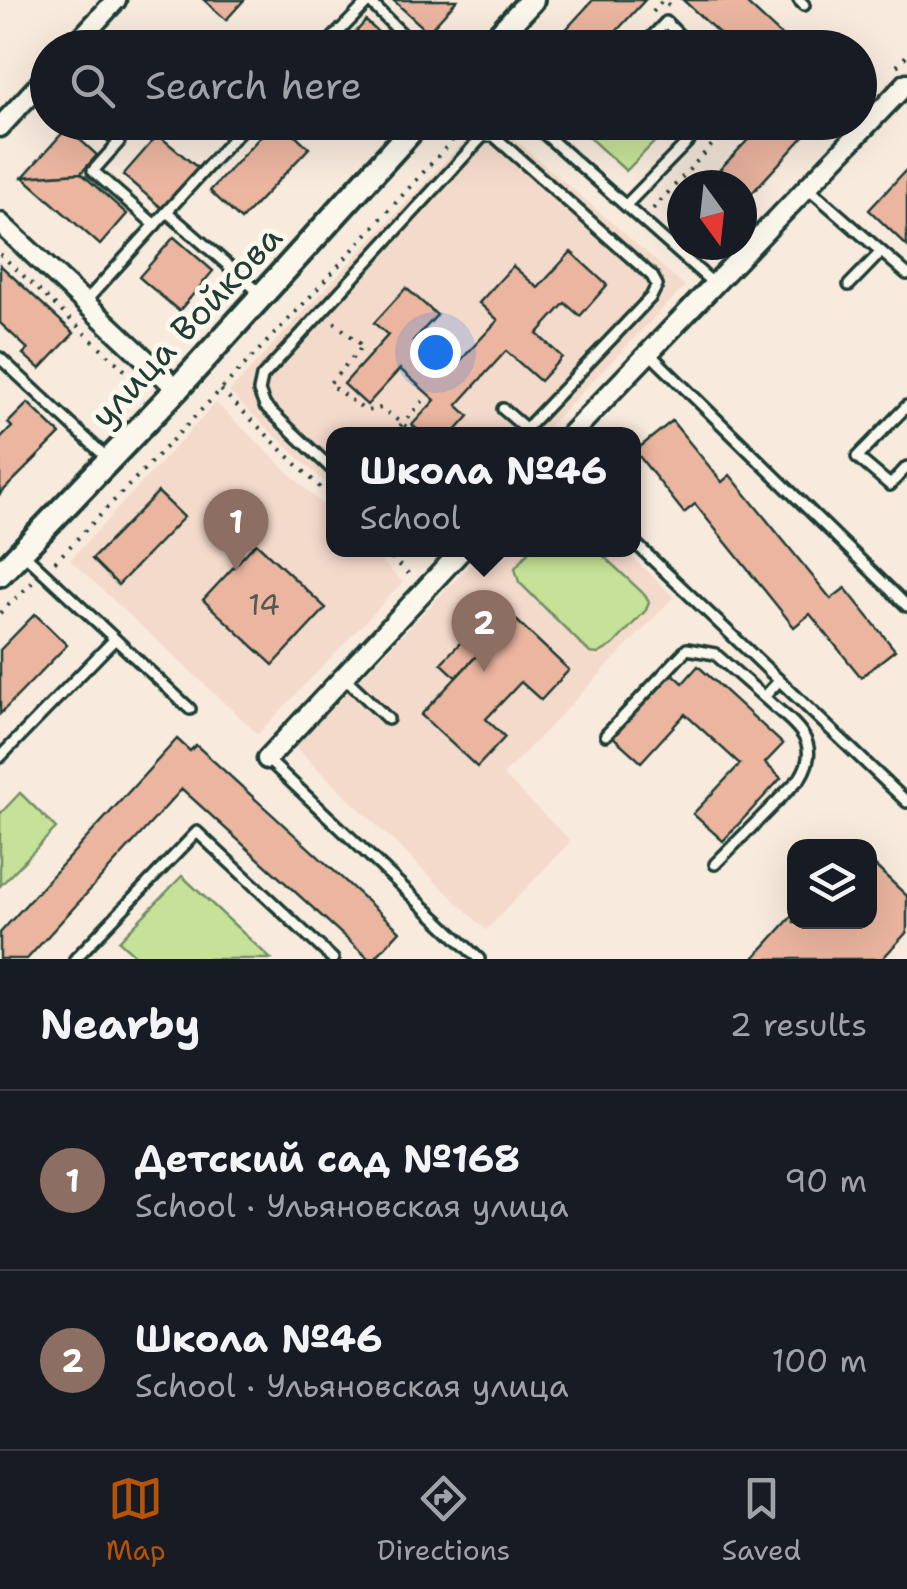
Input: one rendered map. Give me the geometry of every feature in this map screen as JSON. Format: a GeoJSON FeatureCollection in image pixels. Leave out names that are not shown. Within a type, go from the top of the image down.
{"type":"FeatureCollection","features":[{"type":"Feature","properties":{"kind":"street"},"geometry":{"type":"LineString","coordinates":[[88,30],[116,0]]}},
{"type":"Feature","properties":{"kind":"street"},"geometry":{"type":"LineString","coordinates":[[504,30],[532,0]]}},
{"type":"Feature","properties":{"kind":"street"},"geometry":{"type":"LineString","coordinates":[[877,115],[907,84]]}},
{"type":"Feature","properties":{"kind":"street"},"geometry":{"type":"LineString","coordinates":[[0,127],[30,95]]}},
{"type":"Feature","properties":{"kind":"street","name":"улица Войкова"},"geometry":{"type":"LineString","coordinates":[[0,574],[178,389],[402,140]]}},
{"type":"Feature","properties":{"kind":"street"},"geometry":{"type":"LineString","coordinates":[[578,427],[853,140]]}},
{"type":"Feature","properties":{"kind":"street"},"geometry":{"type":"LineString","coordinates":[[0,223],[178,389]]}},
{"type":"Feature","properties":{"kind":"street"},"geometry":{"type":"LineString","coordinates":[[267,759],[455,557]]}},
{"type":"Feature","properties":{"kind":"lane"},"geometry":{"type":"LineString","coordinates":[[340,30],[368,1],[398,30]]}},
{"type":"Feature","properties":{"kind":"lane"},"geometry":{"type":"LineString","coordinates":[[118,140],[93,170],[155,225]]}},
{"type":"Feature","properties":{"kind":"lane"},"geometry":{"type":"LineString","coordinates":[[84,303],[232,140]]}},
{"type":"Feature","properties":{"kind":"lane"},"geometry":{"type":"LineString","coordinates":[[326,463],[265,406],[259,392],[262,378],[478,140]]}},
{"type":"Feature","properties":{"kind":"lane"},"geometry":{"type":"LineString","coordinates":[[499,140],[652,276],[657,286],[532,427]]}},
{"type":"Feature","properties":{"kind":"lane"},"geometry":{"type":"LineString","coordinates":[[552,140],[714,284]]}},
{"type":"Feature","properties":{"kind":"lane"},"geometry":{"type":"LineString","coordinates":[[626,205],[689,140]]}},
{"type":"Feature","properties":{"kind":"lane"},"geometry":{"type":"LineString","coordinates":[[807,187],[907,274]]}},
{"type":"Feature","properties":{"kind":"lane"},"geometry":{"type":"LineString","coordinates":[[167,212],[263,296]]}},
{"type":"Feature","properties":{"kind":"lane"},"geometry":{"type":"LineString","coordinates":[[850,285],[881,252]]}},
{"type":"Feature","properties":{"kind":"lane"},"geometry":{"type":"LineString","coordinates":[[649,353],[907,606]]}},
{"type":"Feature","properties":{"kind":"lane"},"geometry":{"type":"LineString","coordinates":[[0,358],[109,460]]}},
{"type":"Feature","properties":{"kind":"lane"},"geometry":{"type":"LineString","coordinates":[[907,406],[857,457],[890,485],[907,467]]}},
{"type":"Feature","properties":{"kind":"lane"},"geometry":{"type":"LineString","coordinates":[[503,409],[520,427]]}},
{"type":"Feature","properties":{"kind":"lane"},"geometry":{"type":"LineString","coordinates":[[641,549],[907,802]]}},
{"type":"Feature","properties":{"kind":"lane"},"geometry":{"type":"LineString","coordinates":[[22,552],[190,709]]}},
{"type":"Feature","properties":{"kind":"lane"},"geometry":{"type":"LineString","coordinates":[[0,756],[114,640]]}},
{"type":"Feature","properties":{"kind":"lane"},"geometry":{"type":"LineString","coordinates":[[606,735],[687,649],[715,654],[804,735],[811,750],[808,766],[800,778],[715,864]]}},
{"type":"Feature","properties":{"kind":"lane"},"geometry":{"type":"LineString","coordinates":[[342,675],[388,720]]}},
{"type":"Feature","properties":{"kind":"lane"},"geometry":{"type":"LineString","coordinates":[[764,697],[780,680]]}},
{"type":"Feature","properties":{"kind":"lane"},"geometry":{"type":"LineString","coordinates":[[267,759],[479,959]]}},
{"type":"Feature","properties":{"kind":"lane"},"geometry":{"type":"LineString","coordinates":[[75,959],[197,832],[333,959]]}},
{"type":"Feature","properties":{"kind":"path"},"geometry":{"type":"LineString","coordinates":[[0,613],[44,573],[221,390],[453,140]]}},
{"type":"Feature","properties":{"kind":"path"},"geometry":{"type":"LineString","coordinates":[[658,220],[653,209],[658,202],[716,140]]}},
{"type":"Feature","properties":{"kind":"path"},"geometry":{"type":"LineString","coordinates":[[0,254],[148,392]]}},
{"type":"Feature","properties":{"kind":"path"},"geometry":{"type":"LineString","coordinates":[[308,299],[363,346],[330,384],[366,411],[380,408],[408,427]]}},
{"type":"Feature","properties":{"kind":"path"},"geometry":{"type":"LineString","coordinates":[[221,390],[326,493]]}},
{"type":"Feature","properties":{"kind":"path"},"geometry":{"type":"LineString","coordinates":[[400,427],[428,394]]}},
{"type":"Feature","properties":{"kind":"path"},"geometry":{"type":"LineString","coordinates":[[391,557],[424,589]]}},
{"type":"Feature","properties":{"kind":"shaded area"},"geometry":{"type":"Polygon","coordinates":[[[465,140],[516,140],[685,286],[548,427],[326,427],[326,483],[229,392],[465,140]]]}},
{"type":"Feature","properties":{"kind":"shaded area"},"geometry":{"type":"Polygon","coordinates":[[[216,403],[326,508],[326,557],[376,557],[403,582],[258,734],[70,560],[216,403]]]}},
{"type":"Feature","properties":{"kind":"shaded area"},"geometry":{"type":"Polygon","coordinates":[[[477,557],[632,557],[674,597],[503,775],[571,841],[486,930],[295,747],[477,557]]]}},
{"type":"Feature","properties":{"kind":"green space"},"geometry":{"type":"Polygon","coordinates":[[[592,140],[656,140],[626,171],[592,140]]]}},
{"type":"Feature","properties":{"kind":"green space"},"geometry":{"type":"Polygon","coordinates":[[[524,557],[604,557],[649,602],[613,645],[598,654],[590,653],[519,582],[515,568],[524,557]]]}},
{"type":"Feature","properties":{"kind":"green space"},"geometry":{"type":"Polygon","coordinates":[[[20,793],[56,828],[0,886],[0,814],[20,793]]]}},
{"type":"Feature","properties":{"kind":"green space"},"geometry":{"type":"Polygon","coordinates":[[[182,876],[271,959],[139,959],[119,941],[182,876]]]}},
{"type":"Feature","properties":{"kind":"building"},"geometry":{"type":"Polygon","coordinates":[[[204,0],[244,0],[226,20],[204,0]]]}},
{"type":"Feature","properties":{"kind":"building"},"geometry":{"type":"Polygon","coordinates":[[[393,0],[457,0],[426,30],[393,0]]]}},
{"type":"Feature","properties":{"kind":"building"},"geometry":{"type":"Polygon","coordinates":[[[593,0],[645,0],[618,30],[566,30],[593,0]]]}},
{"type":"Feature","properties":{"kind":"building"},"geometry":{"type":"Polygon","coordinates":[[[683,0],[743,0],[776,30],[716,30],[683,0]]]}},
{"type":"Feature","properties":{"kind":"building"},"geometry":{"type":"Polygon","coordinates":[[[366,21],[376,30],[358,30],[366,21]]]}},
{"type":"Feature","properties":{"kind":"building"},"geometry":{"type":"Polygon","coordinates":[[[56,140],[80,140],[97,155],[81,173],[23,177],[56,140]]]}},
{"type":"Feature","properties":{"kind":"building"},"geometry":{"type":"Polygon","coordinates":[[[154,140],[164,140],[198,168],[163,209],[123,175],[154,140]]]}},
{"type":"Feature","properties":{"kind":"building"},"geometry":{"type":"Polygon","coordinates":[[[257,140],[301,140],[309,148],[241,220],[210,191],[257,140]]]}},
{"type":"Feature","properties":{"kind":"building"},"geometry":{"type":"Polygon","coordinates":[[[748,140],[801,140],[757,188],[757,170],[719,170],[748,140]]]}},
{"type":"Feature","properties":{"kind":"building"},"geometry":{"type":"Polygon","coordinates":[[[907,169],[907,246],[869,210],[907,169]]]}},
{"type":"Feature","properties":{"kind":"building"},"geometry":{"type":"Polygon","coordinates":[[[81,173],[127,214],[100,245],[23,177],[81,173]]]}},
{"type":"Feature","properties":{"kind":"building"},"geometry":{"type":"Polygon","coordinates":[[[174,237],[213,271],[179,311],[139,277],[174,237]]]}},
{"type":"Feature","properties":{"kind":"building"},"geometry":{"type":"Polygon","coordinates":[[[571,252],[607,285],[580,316],[565,303],[537,334],[562,357],[540,381],[506,351],[457,405],[469,416],[459,427],[412,425],[435,400],[400,369],[367,405],[344,384],[388,335],[374,323],[406,288],[437,315],[413,341],[449,373],[498,320],[479,303],[513,266],[538,288],[571,252]]]}},
{"type":"Feature","properties":{"kind":"building"},"geometry":{"type":"Polygon","coordinates":[[[0,265],[74,333],[40,369],[23,354],[28,349],[0,323],[0,265]]]}},
{"type":"Feature","properties":{"kind":"building"},"geometry":{"type":"Polygon","coordinates":[[[28,403],[60,434],[0,494],[0,439],[12,427],[8,423],[28,403]]]}},
{"type":"Feature","properties":{"kind":"building"},"geometry":{"type":"Polygon","coordinates":[[[672,421],[722,482],[730,475],[831,599],[845,588],[895,650],[861,677],[810,614],[794,627],[695,504],[684,513],[641,459],[641,446],[672,421]]]}},
{"type":"Feature","properties":{"kind":"building"},"geometry":{"type":"Polygon","coordinates":[[[158,492],[184,517],[118,585],[92,559],[158,492]]]}},
{"type":"Feature","properties":{"kind":"building"},"geometry":{"type":"Polygon","coordinates":[[[256,543],[326,608],[273,665],[203,600],[256,543]]]}},
{"type":"Feature","properties":{"kind":"building"},"geometry":{"type":"Polygon","coordinates":[[[35,614],[67,645],[0,714],[0,650],[35,614]]]}},
{"type":"Feature","properties":{"kind":"building"},"geometry":{"type":"Polygon","coordinates":[[[513,617],[569,670],[541,700],[521,682],[486,719],[505,737],[477,767],[421,715],[513,617]]]}},
{"type":"Feature","properties":{"kind":"building"},"geometry":{"type":"Polygon","coordinates":[[[464,639],[479,653],[456,677],[441,663],[464,639]]]}},
{"type":"Feature","properties":{"kind":"building"},"geometry":{"type":"Polygon","coordinates":[[[698,666],[783,744],[765,763],[781,778],[723,841],[693,814],[740,764],[685,714],[641,762],[612,736],[671,672],[683,683],[698,666]]]}},
{"type":"Feature","properties":{"kind":"building"},"geometry":{"type":"Polygon","coordinates":[[[177,739],[190,751],[196,745],[400,931],[374,959],[369,959],[182,789],[27,959],[0,959],[0,933],[177,739]]]}},
{"type":"Feature","properties":{"kind":"building"},"geometry":{"type":"Polygon","coordinates":[[[877,868],[907,896],[907,932],[882,959],[753,959],[787,922],[787,929],[877,929],[877,868]]]}},
{"type":"Feature","properties":{"kind":"place","name":"Детский сад №168"},"geometry":{"type":"Point","coordinates":[236,571]}},
{"type":"Feature","properties":{"kind":"place","name":"Школа №46"},"geometry":{"type":"Point","coordinates":[484,672]}}]}
